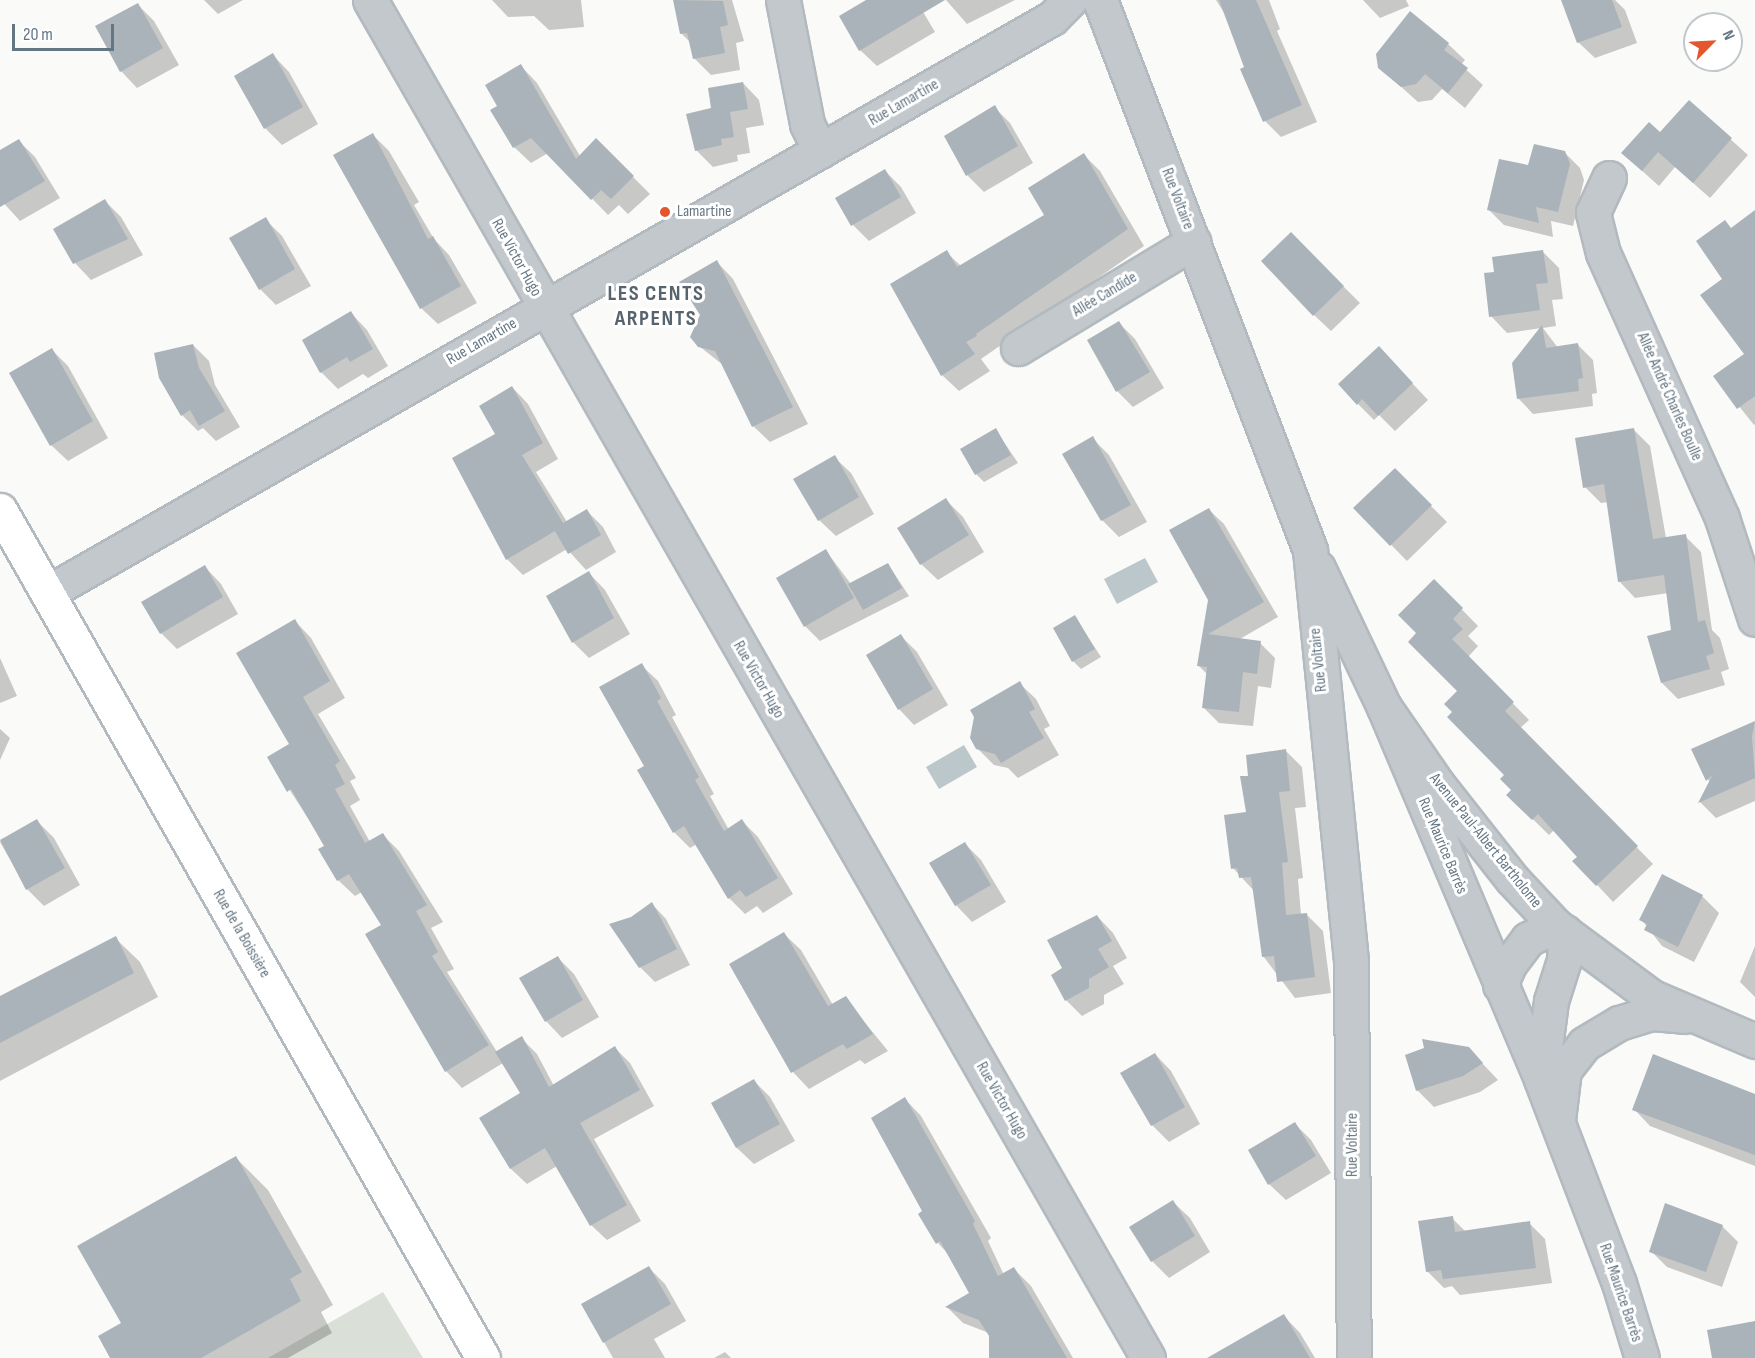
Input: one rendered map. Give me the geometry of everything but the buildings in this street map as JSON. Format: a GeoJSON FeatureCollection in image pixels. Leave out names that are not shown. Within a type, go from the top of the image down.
{"type":"FeatureCollection","features":[{"type":"Feature","properties":{"kind":"main road","name":"Rue de la Boissière"},"geometry":{"type":"LineString","coordinates":[[0,510],[483,1358]]}},
{"type":"Feature","properties":{"kind":"street","name":"Rue Victor Hugo"},"geometry":{"type":"LineString","coordinates":[[370,0],[1148,1358]]}},
{"type":"Feature","properties":{"kind":"street"},"geometry":{"type":"LineString","coordinates":[[783,0],[807,124],[820,151]]}},
{"type":"Feature","properties":{"kind":"street","name":"Rue Lamartine"},"geometry":{"type":"LineString","coordinates":[[47,593],[1052,18],[1070,0]]}},
{"type":"Feature","properties":{"kind":"street","name":"Rue Voltaire"},"geometry":{"type":"LineString","coordinates":[[1100,0],[1310,550],[1352,960],[1354,1358]]}},
{"type":"Feature","properties":{"kind":"street","name":"Allée André Charles Boulle"},"geometry":{"type":"LineString","coordinates":[[1609,178],[1593,213],[1603,253],[1722,518],[1755,619]]}},
{"type":"Feature","properties":{"kind":"street","name":"Allée Candide"},"geometry":{"type":"LineString","coordinates":[[1018,348],[1193,242]]}},
{"type":"Feature","properties":{"kind":"street","name":"Avenue Paul-Albert Bartholome"},"geometry":{"type":"LineString","coordinates":[[1310,550],[1384,707],[1438,785],[1512,879],[1560,929],[1652,997],[1755,1041]]}},
{"type":"Feature","properties":{"kind":"street","name":"Rue Maurice Barrès"},"geometry":{"type":"LineString","coordinates":[[1384,707],[1540,1079],[1619,1284],[1642,1358]]}},
{"type":"Feature","properties":{"kind":"street"},"geometry":{"type":"LineString","coordinates":[[1500,985],[1510,963],[1528,939],[1560,929]]}},
{"type":"Feature","properties":{"kind":"street","name":"Rue Maurice Barrès"},"geometry":{"type":"LineString","coordinates":[[1540,1079],[1551,1001],[1564,960],[1560,929]]}},
{"type":"Feature","properties":{"kind":"street","name":"Rue Maurice Barrès"},"geometry":{"type":"LineString","coordinates":[[1557,1128],[1564,1070],[1584,1044],[1619,1023],[1652,1013],[1675,1014],[1717,1026]]}},
{"type":"Feature","properties":{"kind":"shaded area"},"geometry":{"type":"Polygon","coordinates":[[[1145,558],[1158,582],[1117,604],[1104,579],[1145,558]]]}},
{"type":"Feature","properties":{"kind":"shaded area"},"geometry":{"type":"Polygon","coordinates":[[[964,745],[977,767],[939,789],[926,767],[964,745]]]}},
{"type":"Feature","properties":{"kind":"shaded area"},"geometry":{"type":"Polygon","coordinates":[[[383,1292],[423,1358],[268,1358],[383,1292]]]}},
{"type":"Feature","properties":{"kind":"place","name":"Lamartine"},"geometry":{"type":"Point","coordinates":[665,212]}},
{"type":"Feature","properties":{"kind":"district","name":"LES CENTS ARPENTS"},"geometry":{"type":"Point","coordinates":[656,306]}}]}
